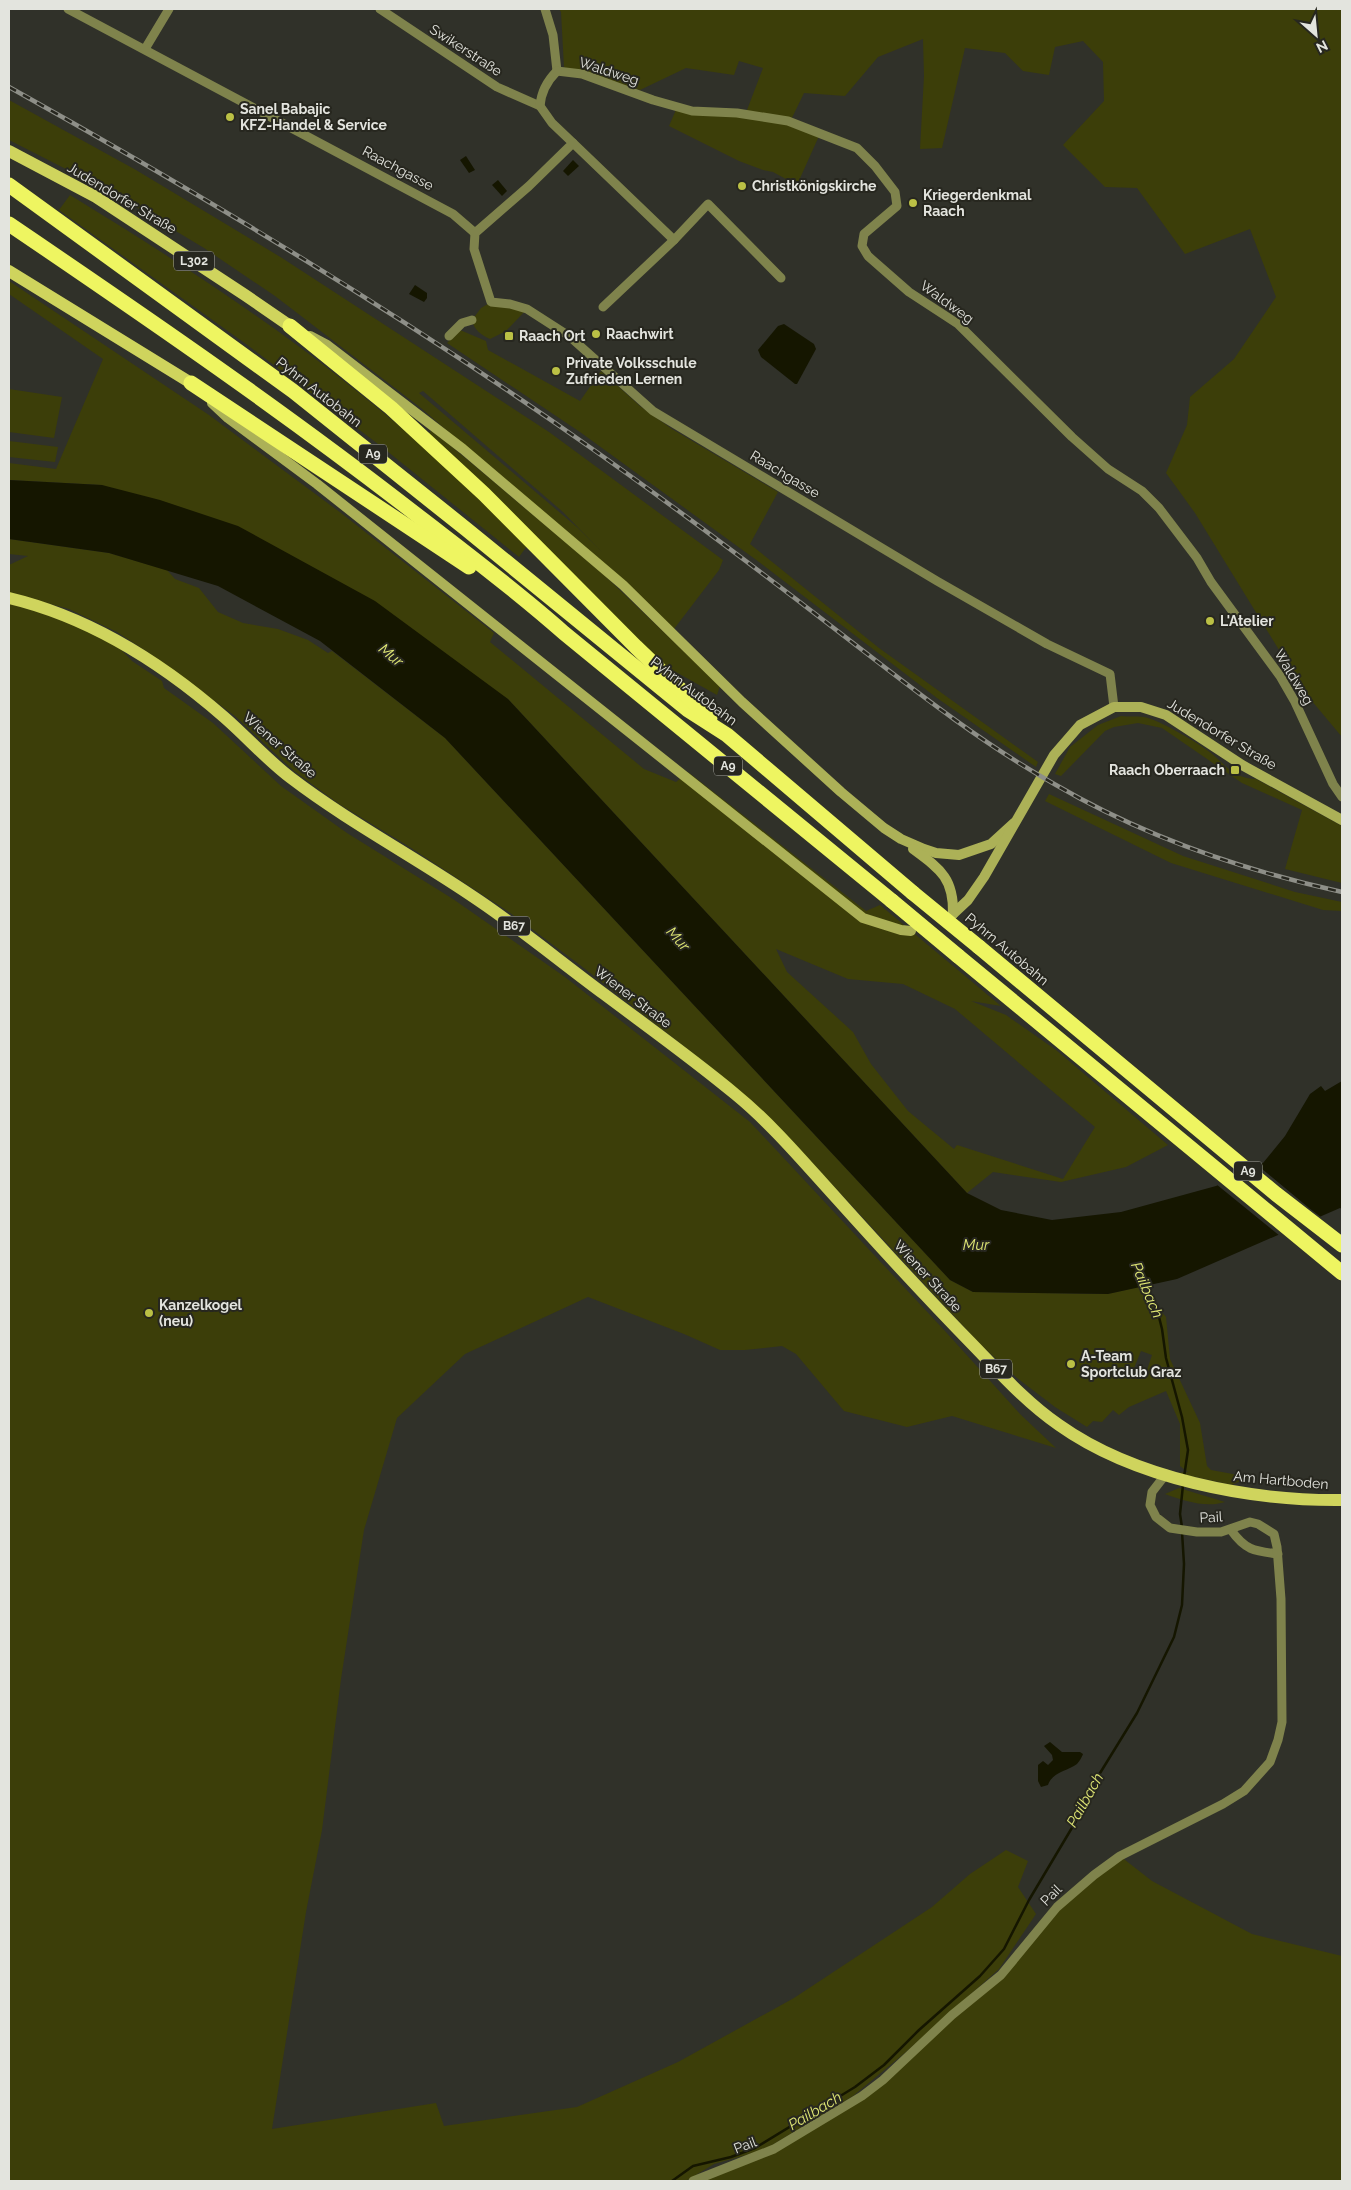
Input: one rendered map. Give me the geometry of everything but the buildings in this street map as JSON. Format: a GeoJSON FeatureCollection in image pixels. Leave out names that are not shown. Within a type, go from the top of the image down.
{"type":"FeatureCollection","features":[{"type":"Feature","properties":{"kind":"highway","name":"Pyhrn Autobahn"},"geometry":{"type":"LineString","coordinates":[[9,186],[293,391],[688,710],[727,735],[913,893],[1276,1194],[1342,1245]]}},
{"type":"Feature","properties":{"kind":"highway","name":"A9"},"geometry":{"type":"LineString","coordinates":[[9,224],[197,352],[364,474],[527,600],[564,633],[1342,1273]]}},
{"type":"Feature","properties":{"kind":"highway"},"geometry":{"type":"LineString","coordinates":[[290,326],[390,408],[484,494],[636,647],[727,735]]}},
{"type":"Feature","properties":{"kind":"highway"},"geometry":{"type":"LineString","coordinates":[[191,383],[484,576],[522,606],[564,633]]}},
{"type":"Feature","properties":{"kind":"main road","name":"Judendorfer Straße"},"geometry":{"type":"LineString","coordinates":[[9,151],[96,197],[290,326]]}},
{"type":"Feature","properties":{"kind":"main road"},"geometry":{"type":"LineString","coordinates":[[9,271],[191,383],[228,418],[317,484],[863,918],[901,930],[911,930]]}},
{"type":"Feature","properties":{"kind":"main road","name":"L302"},"geometry":{"type":"LineString","coordinates":[[290,326],[327,345],[463,449],[623,585],[742,702],[864,813],[901,839],[942,872],[952,890],[953,914],[968,900],[984,878],[1054,755],[1080,726],[1109,709]]}},
{"type":"Feature","properties":{"kind":"main road","name":"Wiener Straße"},"geometry":{"type":"LineString","coordinates":[[9,598],[36,605],[105,633],[168,674],[222,715],[289,777],[351,820],[480,902],[614,1001],[739,1097],[787,1144],[960,1333],[1033,1405],[1085,1441],[1138,1466],[1184,1479]]}},
{"type":"Feature","properties":{"kind":"main road","name":"Judendorfer Straße"},"geometry":{"type":"LineString","coordinates":[[1109,709],[1141,707],[1166,715],[1242,765],[1342,820]]}},
{"type":"Feature","properties":{"kind":"main road","name":"L302"},"geometry":{"type":"LineString","coordinates":[[901,839],[936,853],[959,854],[991,844],[1014,823]]}},
{"type":"Feature","properties":{"kind":"main road","name":"Am Hartboden"},"geometry":{"type":"LineString","coordinates":[[1184,1479],[1222,1490],[1268,1497],[1342,1500]]}},
{"type":"Feature","properties":{"kind":"street","name":"Raachgasse"},"geometry":{"type":"LineString","coordinates":[[68,9],[453,214],[475,233],[474,249],[491,302],[510,304],[527,309],[569,336],[653,411],[1046,644],[1110,674],[1109,709]]}},
{"type":"Feature","properties":{"kind":"street"},"geometry":{"type":"LineString","coordinates":[[145,49],[169,9]]}},
{"type":"Feature","properties":{"kind":"street","name":"Swikerstraße"},"geometry":{"type":"LineString","coordinates":[[380,9],[498,87],[540,106],[552,123],[674,240]]}},
{"type":"Feature","properties":{"kind":"street","name":"Waldweg"},"geometry":{"type":"LineString","coordinates":[[544,9],[553,35],[558,71],[582,74],[692,112],[736,113],[788,121],[857,148],[875,166],[895,192],[897,206],[864,234],[862,246],[868,256],[909,292],[958,324],[1072,437],[1108,469],[1142,491],[1159,508],[1197,558],[1211,582],[1280,676],[1295,702],[1333,784],[1342,797]]}},
{"type":"Feature","properties":{"kind":"street"},"geometry":{"type":"LineString","coordinates":[[540,106],[540,97],[549,79],[558,71]]}},
{"type":"Feature","properties":{"kind":"street"},"geometry":{"type":"LineString","coordinates":[[475,233],[573,143]]}},
{"type":"Feature","properties":{"kind":"street"},"geometry":{"type":"LineString","coordinates":[[603,306],[674,240],[708,204],[782,278]]}},
{"type":"Feature","properties":{"kind":"street"},"geometry":{"type":"LineString","coordinates":[[449,336],[462,323],[472,320]]}},
{"type":"Feature","properties":{"kind":"street","name":"Pail"},"geometry":{"type":"LineString","coordinates":[[693,2181],[774,2148],[862,2096],[883,2080],[939,2026],[1001,1974],[1057,1907],[1094,1875],[1120,1856],[1223,1804],[1244,1791],[1270,1762],[1282,1722],[1283,1660],[1278,1554],[1274,1534],[1258,1524],[1250,1522],[1240,1524],[1231,1530],[1197,1532],[1170,1528],[1156,1517],[1150,1505],[1152,1492],[1166,1474]]}},
{"type":"Feature","properties":{"kind":"street","name":"Pail"},"geometry":{"type":"LineString","coordinates":[[1231,1530],[1237,1539],[1252,1551],[1278,1554]]}},
{"type":"Feature","properties":{"kind":"shaded area"},"geometry":{"type":"Polygon","coordinates":[[[559,9],[1342,9],[1342,737],[1306,694],[1195,513],[1166,473],[1187,425],[1190,397],[1234,359],[1276,297],[1250,229],[1185,254],[1137,188],[1105,187],[1063,145],[1104,101],[1103,62],[1083,41],[1055,47],[1049,75],[1023,71],[1005,53],[965,48],[942,148],[920,149],[924,76],[923,39],[878,57],[845,96],[804,93],[789,124],[819,136],[797,185],[773,172],[739,161],[669,126],[678,105],[696,109],[747,110],[763,68],[739,61],[734,75],[686,68],[640,90],[581,75],[564,67],[561,12],[559,9]]]}},
{"type":"Feature","properties":{"kind":"shaded area"},"geometry":{"type":"Polygon","coordinates":[[[9,100],[136,170],[282,258],[549,432],[723,560],[719,570],[674,629],[421,408],[275,296],[204,248],[111,192],[9,140],[9,100]],[[423,391],[419,393],[578,528],[603,553],[563,512],[423,391]]]}},
{"type":"Feature","properties":{"kind":"shaded area"},"geometry":{"type":"Polygon","coordinates":[[[70,195],[246,309],[289,339],[372,403],[442,463],[527,546],[519,557],[382,447],[246,344],[59,210],[70,195]]]}},
{"type":"Feature","properties":{"kind":"shaded area"},"geometry":{"type":"Polygon","coordinates":[[[9,281],[209,415],[341,513],[494,633],[490,642],[644,769],[676,782],[688,772],[866,911],[880,905],[1001,1006],[971,1001],[1006,1015],[1056,1050],[1168,1145],[1126,1167],[1061,1182],[993,1172],[967,1193],[508,699],[102,485],[9,480],[9,463],[56,469],[103,359],[9,294],[9,281]],[[776,949],[787,972],[853,1032],[871,1064],[908,1111],[954,1149],[957,1145],[1063,1179],[1095,1127],[955,1009],[903,984],[848,979],[776,949]]]}},
{"type":"Feature","properties":{"kind":"shaded area"},"geometry":{"type":"Polygon","coordinates":[[[491,302],[527,309],[506,331],[490,339],[478,332],[472,320],[481,308],[491,302]]]}},
{"type":"Feature","properties":{"kind":"shaded area"},"geometry":{"type":"Polygon","coordinates":[[[460,330],[486,341],[488,350],[580,401],[601,371],[640,406],[672,429],[778,492],[750,544],[879,648],[1038,762],[1036,767],[937,698],[755,559],[580,432],[447,343],[460,330]]]}},
{"type":"Feature","properties":{"kind":"shaded area"},"geometry":{"type":"Polygon","coordinates":[[[9,389],[62,397],[54,438],[9,432],[9,389]]]}},
{"type":"Feature","properties":{"kind":"shaded area"},"geometry":{"type":"Polygon","coordinates":[[[432,430],[602,573],[720,686],[717,695],[667,667],[428,434],[432,430]]]}},
{"type":"Feature","properties":{"kind":"shaded area"},"geometry":{"type":"Polygon","coordinates":[[[9,441],[58,447],[55,462],[9,457],[9,441]]]}},
{"type":"Feature","properties":{"kind":"shaded area"},"geometry":{"type":"Polygon","coordinates":[[[9,539],[109,553],[167,570],[175,579],[199,588],[218,612],[243,623],[278,629],[308,640],[328,653],[332,651],[445,738],[950,1280],[973,1292],[1107,1294],[1139,1287],[1166,1317],[1170,1359],[1200,1423],[1207,1466],[1211,1470],[1249,1477],[1232,1485],[1177,1473],[1188,1472],[1180,1466],[1180,1424],[1166,1391],[1129,1407],[1119,1415],[1113,1410],[1102,1422],[1093,1421],[1087,1427],[1055,1407],[1017,1378],[980,1344],[780,1128],[717,1072],[509,912],[408,846],[339,804],[294,771],[235,716],[146,651],[117,632],[69,609],[9,593],[9,565],[28,556],[9,554],[9,539]],[[1141,1351],[1130,1378],[1146,1373],[1152,1355],[1141,1351]]]}},
{"type":"Feature","properties":{"kind":"shaded area"},"geometry":{"type":"Polygon","coordinates":[[[9,594],[105,633],[132,661],[162,681],[164,688],[213,723],[281,786],[347,833],[453,899],[565,977],[750,1122],[1020,1414],[1056,1448],[952,1416],[907,1427],[844,1411],[796,1354],[782,1346],[745,1350],[720,1350],[588,1297],[465,1354],[397,1418],[364,1530],[341,1679],[322,1830],[306,1912],[272,2129],[436,2103],[444,2126],[577,2107],[678,2062],[794,1998],[932,1907],[970,1874],[1006,1850],[1028,1861],[1018,1887],[1036,1914],[999,1969],[906,2052],[853,2096],[764,2150],[714,2164],[686,2181],[9,2181],[9,594]]]}},
{"type":"Feature","properties":{"kind":"shaded area"},"geometry":{"type":"Polygon","coordinates":[[[1121,716],[1144,717],[1169,727],[1211,753],[1236,774],[1256,779],[1342,826],[1342,883],[1285,869],[1302,810],[1242,783],[1162,728],[1138,723],[1114,727],[1105,731],[1061,776],[1055,774],[1070,747],[1098,725],[1121,716]]]}},
{"type":"Feature","properties":{"kind":"shaded area"},"geometry":{"type":"Polygon","coordinates":[[[1049,794],[1183,856],[1295,892],[1342,902],[1342,911],[1323,910],[1171,863],[1045,801],[1049,794]]]}},
{"type":"Feature","properties":{"kind":"shaded area"},"geometry":{"type":"Polygon","coordinates":[[[1179,1488],[1225,1502],[1203,1504],[1165,1494],[1179,1488]]]}},
{"type":"Feature","properties":{"kind":"shaded area"},"geometry":{"type":"Polygon","coordinates":[[[1120,1856],[1152,1881],[1252,1934],[1342,1956],[1342,2181],[693,2181],[753,2158],[862,2096],[981,1992],[1043,1923],[1120,1856]]]}},
{"type":"Feature","properties":{"kind":"water"},"geometry":{"type":"Polygon","coordinates":[[[466,156],[475,170],[469,173],[460,160],[466,156]]]}},
{"type":"Feature","properties":{"kind":"water"},"geometry":{"type":"Polygon","coordinates":[[[573,160],[579,166],[568,176],[563,171],[573,160]]]}},
{"type":"Feature","properties":{"kind":"water"},"geometry":{"type":"Polygon","coordinates":[[[498,180],[507,191],[502,196],[492,185],[498,180]]]}},
{"type":"Feature","properties":{"kind":"water"},"geometry":{"type":"Polygon","coordinates":[[[415,285],[427,293],[427,298],[424,302],[409,294],[415,285]]]}},
{"type":"Feature","properties":{"kind":"water"},"geometry":{"type":"Polygon","coordinates":[[[784,324],[814,344],[816,349],[797,384],[761,357],[758,350],[778,326],[784,324]]]}},
{"type":"Feature","properties":{"kind":"water","name":"Mur"},"geometry":{"type":"Polygon","coordinates":[[[9,480],[102,485],[160,500],[238,526],[375,601],[508,699],[967,1193],[1001,1210],[1052,1220],[1121,1212],[1216,1186],[1263,1163],[1285,1136],[1310,1094],[1321,1086],[1325,1091],[1342,1081],[1342,1209],[1340,1208],[1177,1279],[1108,1294],[973,1292],[950,1280],[445,738],[320,641],[218,586],[109,553],[9,539],[9,480]]]}},
{"type":"Feature","properties":{"kind":"water"},"geometry":{"type":"Polygon","coordinates":[[[1050,1742],[1062,1752],[1080,1752],[1083,1754],[1077,1764],[1057,1774],[1048,1785],[1041,1787],[1038,1781],[1038,1765],[1043,1761],[1048,1765],[1053,1760],[1052,1755],[1044,1746],[1050,1742]]]}},
{"type":"Feature","properties":{"kind":"pier"},"geometry":{"type":"Polygon","coordinates":[[[1256,1164],[1322,1218],[1280,1236],[1216,1184],[1256,1164]]]}},
{"type":"Feature","properties":{"kind":"waterway","name":"Pailbach"},"geometry":{"type":"LineString","coordinates":[[1145,1284],[1157,1309],[1166,1358],[1182,1417],[1188,1450],[1184,1477]]}},
{"type":"Feature","properties":{"kind":"waterway","name":"Pailbach"},"geometry":{"type":"LineString","coordinates":[[1182,1527],[1180,1514],[1183,1485]]}},
{"type":"Feature","properties":{"kind":"waterway","name":"Pailbach"},"geometry":{"type":"LineString","coordinates":[[672,2181],[693,2166],[731,2157],[755,2148],[855,2087],[884,2065],[919,2030],[980,1976],[1004,1949],[1029,1900],[1076,1821],[1097,1778],[1137,1713],[1174,1637],[1182,1605],[1184,1564],[1182,1532]]}},
{"type":"Feature","properties":{"kind":"railway"},"geometry":{"type":"LineString","coordinates":[[9,87],[231,215],[377,305],[520,399],[682,513],[941,710],[1026,768],[1090,804],[1159,836],[1231,862],[1342,892]]}},
{"type":"Feature","properties":{"kind":"place","name":"Sanel Babajic KFZ-Handel & Service"},"geometry":{"type":"Point","coordinates":[230,117]}},
{"type":"Feature","properties":{"kind":"place","name":"Christkönigskirche"},"geometry":{"type":"Point","coordinates":[742,186]}},
{"type":"Feature","properties":{"kind":"place","name":"Kriegerdenkmal Raach"},"geometry":{"type":"Point","coordinates":[913,203]}},
{"type":"Feature","properties":{"kind":"place","name":"Raachwirt"},"geometry":{"type":"Point","coordinates":[596,334]}},
{"type":"Feature","properties":{"kind":"place","name":"Raach Ort"},"geometry":{"type":"Point","coordinates":[509,336]}},
{"type":"Feature","properties":{"kind":"place","name":"Private Volksschule Zufrieden Lernen"},"geometry":{"type":"Point","coordinates":[556,371]}},
{"type":"Feature","properties":{"kind":"place","name":"L'Atelier"},"geometry":{"type":"Point","coordinates":[1210,621]}},
{"type":"Feature","properties":{"kind":"place","name":"Raach Oberraach"},"geometry":{"type":"Point","coordinates":[1235,770]}},
{"type":"Feature","properties":{"kind":"place","name":"Kanzelkogel (neu)"},"geometry":{"type":"Point","coordinates":[149,1313]}},
{"type":"Feature","properties":{"kind":"place","name":"A-Team Sportclub Graz"},"geometry":{"type":"Point","coordinates":[1071,1364]}}]}
